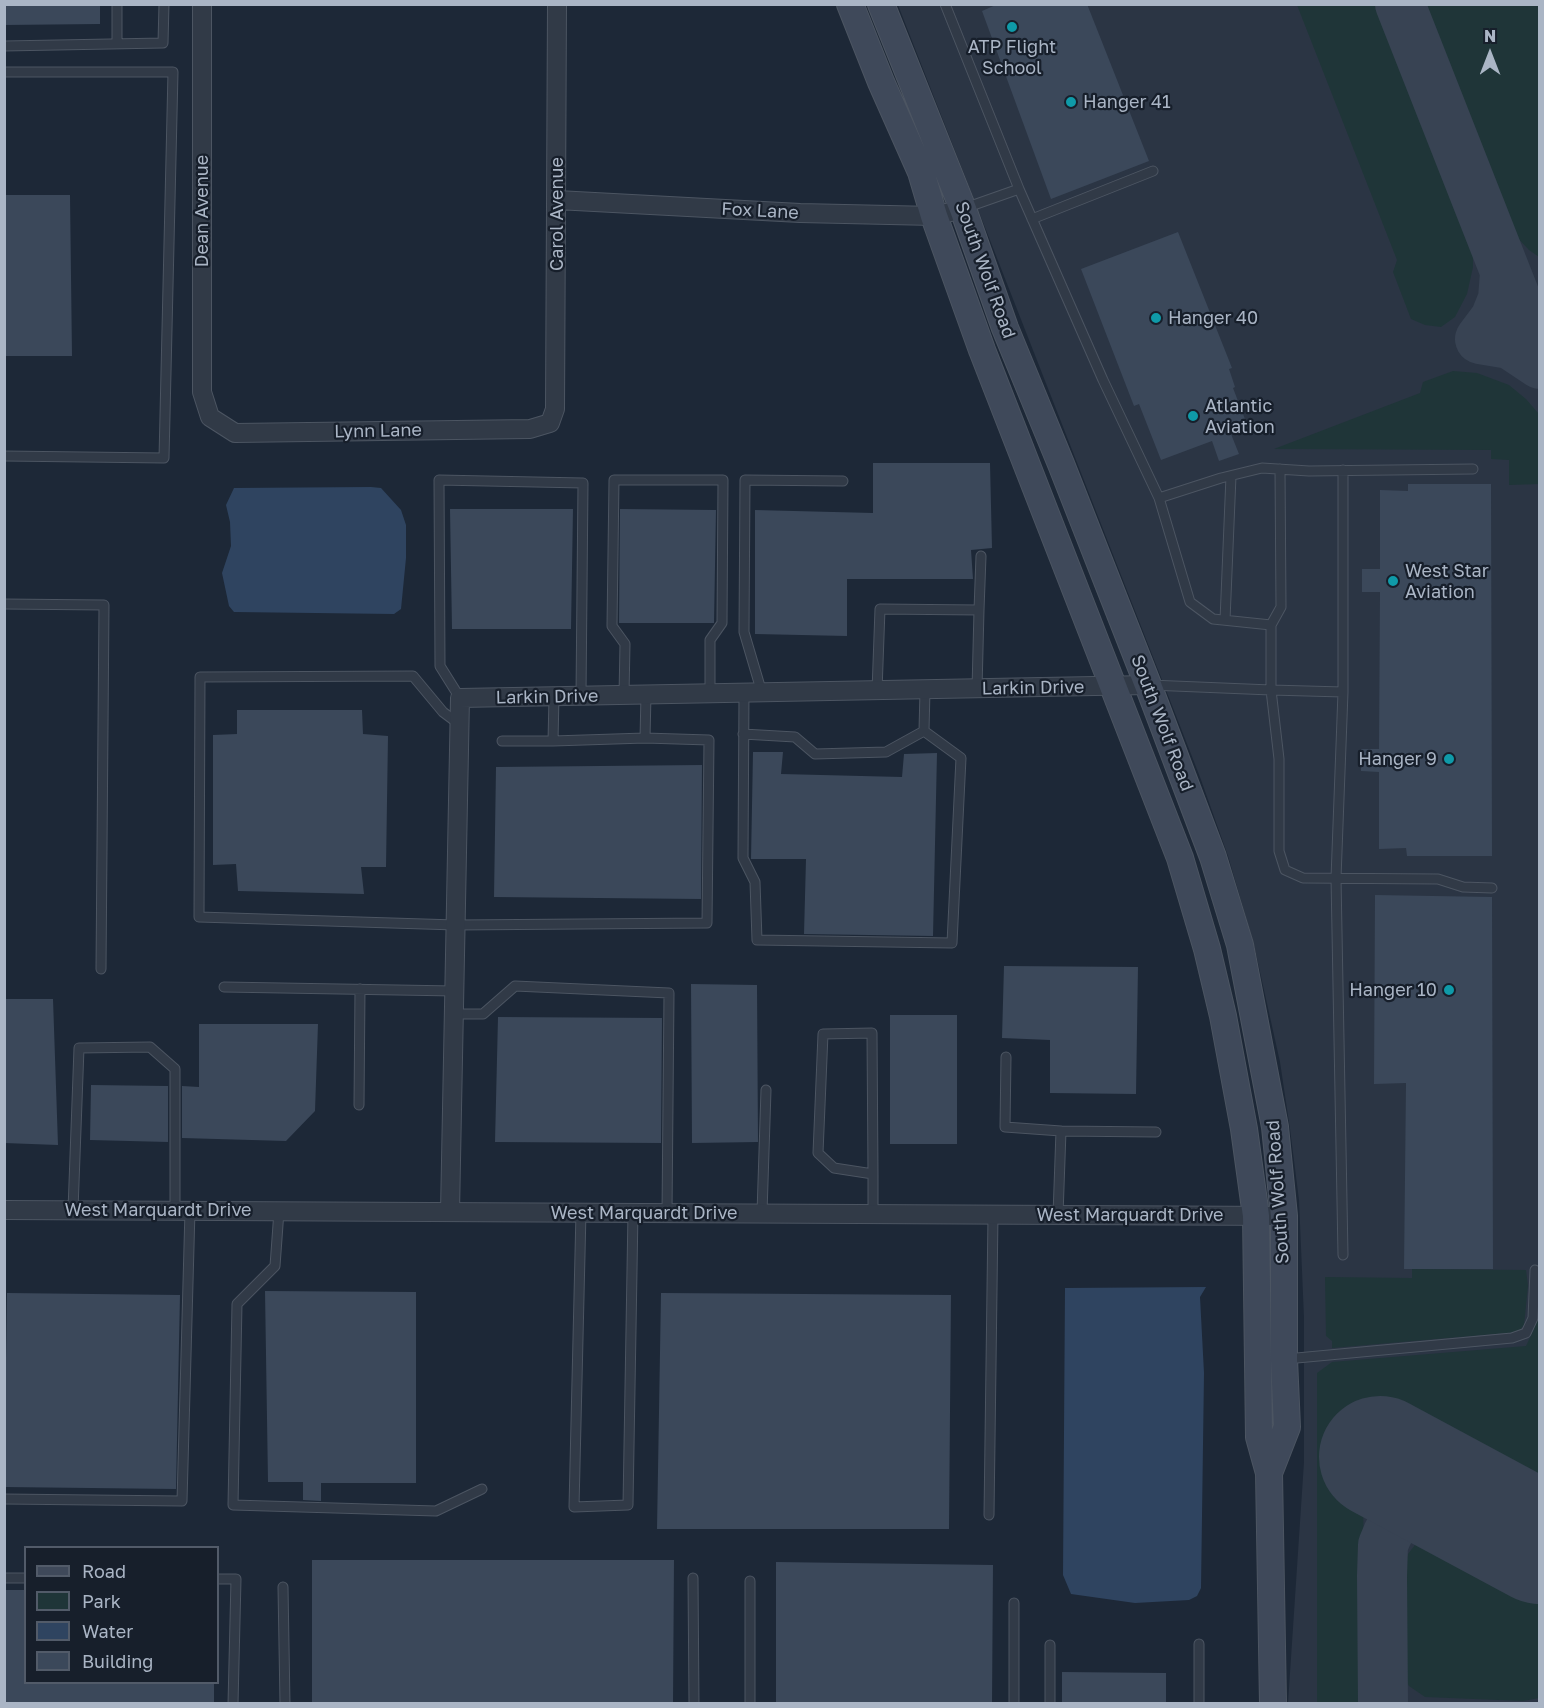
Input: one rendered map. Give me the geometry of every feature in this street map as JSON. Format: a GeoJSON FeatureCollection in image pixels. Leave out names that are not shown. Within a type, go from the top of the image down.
{"type":"FeatureCollection","features":[{"type":"Feature","properties":{"kind":"main road","name":"South Wolf Road"},"geometry":{"type":"LineString","coordinates":[[850,4],[881,82],[921,172],[933,216],[982,350],[1180,858],[1207,949],[1223,1016],[1244,1129],[1256,1216],[1259,1437],[1269,1473],[1273,1704]]}},
{"type":"Feature","properties":{"kind":"main road","name":"South Wolf Road"},"geometry":{"type":"LineString","coordinates":[[881,4],[963,209],[1005,328],[1148,685],[1213,857],[1240,945],[1275,1127],[1284,1216],[1284,1359],[1287,1427],[1269,1473]]}},
{"type":"Feature","properties":{"kind":"street","name":"Dean Avenue"},"geometry":{"type":"LineString","coordinates":[[202,4],[202,392],[210,417]]}},
{"type":"Feature","properties":{"kind":"street","name":"Carol Avenue"},"geometry":{"type":"LineString","coordinates":[[550,423],[555,409],[557,4]]}},
{"type":"Feature","properties":{"kind":"street","name":"Fox Lane"},"geometry":{"type":"LineString","coordinates":[[557,200],[800,213],[933,216],[963,209]]}},
{"type":"Feature","properties":{"kind":"street","name":"Lynn Lane"},"geometry":{"type":"LineString","coordinates":[[210,417],[235,433],[530,429],[550,423]]}},
{"type":"Feature","properties":{"kind":"street","name":"Larkin Drive"},"geometry":{"type":"LineString","coordinates":[[460,698],[1148,685]]}},
{"type":"Feature","properties":{"kind":"street"},"geometry":{"type":"LineString","coordinates":[[450,1212],[460,698]]}},
{"type":"Feature","properties":{"kind":"street","name":"West Marquardt Drive"},"geometry":{"type":"LineString","coordinates":[[4,1210],[1284,1216]]}},
{"type":"Feature","properties":{"kind":"lane"},"geometry":{"type":"LineString","coordinates":[[117,4],[117,44]]}},
{"type":"Feature","properties":{"kind":"lane"},"geometry":{"type":"LineString","coordinates":[[4,46],[163,43],[164,4]]}},
{"type":"Feature","properties":{"kind":"lane"},"geometry":{"type":"LineString","coordinates":[[945,4],[1019,189],[1103,380],[1159,498],[1190,602],[1213,619],[1271,625]]}},
{"type":"Feature","properties":{"kind":"lane"},"geometry":{"type":"LineString","coordinates":[[4,72],[173,72],[164,458],[4,456]]}},
{"type":"Feature","properties":{"kind":"lane"},"geometry":{"type":"LineString","coordinates":[[1032,219],[1154,171]]}},
{"type":"Feature","properties":{"kind":"lane"},"geometry":{"type":"LineString","coordinates":[[963,209],[1019,189]]}},
{"type":"Feature","properties":{"kind":"lane"},"geometry":{"type":"LineString","coordinates":[[1159,498],[1262,468],[1473,469]]}},
{"type":"Feature","properties":{"kind":"lane"},"geometry":{"type":"LineString","coordinates":[[1280,469],[1281,607],[1271,625],[1271,690],[1279,759],[1279,851],[1285,870],[1303,878],[1438,879],[1463,887],[1492,888]]}},
{"type":"Feature","properties":{"kind":"lane"},"geometry":{"type":"LineString","coordinates":[[1342,470],[1343,692],[1336,878],[1343,1255]]}},
{"type":"Feature","properties":{"kind":"lane"},"geometry":{"type":"LineString","coordinates":[[1225,620],[1231,476]]}},
{"type":"Feature","properties":{"kind":"lane"},"geometry":{"type":"LineString","coordinates":[[460,698],[440,666],[439,480],[583,483],[580,696]]}},
{"type":"Feature","properties":{"kind":"lane"},"geometry":{"type":"LineString","coordinates":[[624,695],[625,644],[612,626],[614,480],[723,480],[722,623],[710,640],[710,694]]}},
{"type":"Feature","properties":{"kind":"lane"},"geometry":{"type":"LineString","coordinates":[[843,481],[745,480],[744,632],[753,693],[743,734],[743,858],[755,882],[757,940],[952,943],[961,758],[924,731]]}},
{"type":"Feature","properties":{"kind":"lane"},"geometry":{"type":"LineString","coordinates":[[977,689],[981,556]]}},
{"type":"Feature","properties":{"kind":"lane"},"geometry":{"type":"LineString","coordinates":[[4,604],[104,605],[101,969]]}},
{"type":"Feature","properties":{"kind":"lane"},"geometry":{"type":"LineString","coordinates":[[878,691],[880,609],[979,610]]}},
{"type":"Feature","properties":{"kind":"lane"},"geometry":{"type":"LineString","coordinates":[[459,724],[443,712],[413,676],[200,677],[199,917],[456,925],[707,923],[709,740],[645,738],[502,741]]}},
{"type":"Feature","properties":{"kind":"lane"},"geometry":{"type":"LineString","coordinates":[[1148,685],[1343,692]]}},
{"type":"Feature","properties":{"kind":"lane"},"geometry":{"type":"LineString","coordinates":[[924,731],[925,690]]}},
{"type":"Feature","properties":{"kind":"lane"},"geometry":{"type":"LineString","coordinates":[[645,738],[646,695]]}},
{"type":"Feature","properties":{"kind":"lane"},"geometry":{"type":"LineString","coordinates":[[553,741],[554,697]]}},
{"type":"Feature","properties":{"kind":"lane"},"geometry":{"type":"LineString","coordinates":[[743,734],[795,737],[815,754],[886,752],[924,731]]}},
{"type":"Feature","properties":{"kind":"lane"},"geometry":{"type":"LineString","coordinates":[[454,1014],[483,1014],[515,986],[669,993],[667,1213]]}},
{"type":"Feature","properties":{"kind":"lane"},"geometry":{"type":"LineString","coordinates":[[224,987],[454,991]]}},
{"type":"Feature","properties":{"kind":"lane"},"geometry":{"type":"LineString","coordinates":[[359,1105],[360,989]]}},
{"type":"Feature","properties":{"kind":"lane"},"geometry":{"type":"LineString","coordinates":[[873,1174],[834,1168],[818,1153],[823,1034],[872,1033],[873,1174],[873,1214]]}},
{"type":"Feature","properties":{"kind":"lane"},"geometry":{"type":"LineString","coordinates":[[4,1499],[182,1501],[183,1210],[175,1069],[150,1047],[79,1048],[73,1210]]}},
{"type":"Feature","properties":{"kind":"lane"},"geometry":{"type":"LineString","coordinates":[[1006,1057],[1005,1127],[1061,1131],[1155,1132]]}},
{"type":"Feature","properties":{"kind":"lane"},"geometry":{"type":"LineString","coordinates":[[762,1213],[766,1090]]}},
{"type":"Feature","properties":{"kind":"lane"},"geometry":{"type":"LineString","coordinates":[[1058,1215],[1061,1131]]}},
{"type":"Feature","properties":{"kind":"lane"},"geometry":{"type":"LineString","coordinates":[[279,1211],[275,1266],[237,1304],[233,1505],[436,1511],[482,1489]]}},
{"type":"Feature","properties":{"kind":"lane"},"geometry":{"type":"LineString","coordinates":[[581,1212],[574,1507],[628,1505],[633,1212]]}},
{"type":"Feature","properties":{"kind":"lane"},"geometry":{"type":"LineString","coordinates":[[989,1515],[993,1215]]}},
{"type":"Feature","properties":{"kind":"lane"},"geometry":{"type":"LineString","coordinates":[[1284,1359],[1512,1338],[1526,1333],[1533,1318],[1535,1270]]}},
{"type":"Feature","properties":{"kind":"lane"},"geometry":{"type":"LineString","coordinates":[[4,1578],[24,1578]]}},
{"type":"Feature","properties":{"kind":"lane"},"geometry":{"type":"LineString","coordinates":[[693,1578],[694,1704]]}},
{"type":"Feature","properties":{"kind":"lane"},"geometry":{"type":"LineString","coordinates":[[219,1579],[236,1579],[233,1704]]}},
{"type":"Feature","properties":{"kind":"lane"},"geometry":{"type":"LineString","coordinates":[[750,1581],[750,1704]]}},
{"type":"Feature","properties":{"kind":"lane"},"geometry":{"type":"LineString","coordinates":[[282,1587],[285,1704]]}},
{"type":"Feature","properties":{"kind":"lane"},"geometry":{"type":"LineString","coordinates":[[1014,1603],[1014,1704]]}},
{"type":"Feature","properties":{"kind":"lane"},"geometry":{"type":"LineString","coordinates":[[1199,1644],[1199,1704]]}},
{"type":"Feature","properties":{"kind":"lane"},"geometry":{"type":"LineString","coordinates":[[1050,1645],[1050,1704]]}},
{"type":"Feature","properties":{"kind":"shaded area"},"geometry":{"type":"Polygon","coordinates":[[[898,5],[1539,5],[1539,1703],[1288,1703],[1304,1462],[1304,1318],[1299,1200],[1280,1062],[1254,945],[1228,856],[1200,777],[898,5]]]}},
{"type":"Feature","properties":{"kind":"green space"},"geometry":{"type":"Polygon","coordinates":[[[1297,5],[1377,5],[1473,247],[1473,267],[1467,294],[1455,317],[1441,327],[1425,325],[1411,319],[1393,272],[1397,260],[1297,5]]]}},
{"type":"Feature","properties":{"kind":"green space"},"geometry":{"type":"Polygon","coordinates":[[[1421,5],[1539,5],[1539,257],[1510,230],[1421,5]]]}},
{"type":"Feature","properties":{"kind":"green space"},"geometry":{"type":"Polygon","coordinates":[[[1453,371],[1477,373],[1509,385],[1539,414],[1539,484],[1509,485],[1509,460],[1491,459],[1491,450],[1274,449],[1420,393],[1423,382],[1453,371]]]}},
{"type":"Feature","properties":{"kind":"green space"},"geometry":{"type":"Polygon","coordinates":[[[1412,1269],[1526,1270],[1528,1286],[1524,1325],[1518,1332],[1332,1348],[1332,1341],[1326,1336],[1325,1277],[1412,1278],[1412,1269]]]}},
{"type":"Feature","properties":{"kind":"green space"},"geometry":{"type":"Polygon","coordinates":[[[1539,1304],[1539,1508],[1392,1431],[1363,1484],[1365,1703],[1317,1704],[1317,1373],[1332,1362],[1526,1346],[1534,1329],[1539,1304]]]}},
{"type":"Feature","properties":{"kind":"green space"},"geometry":{"type":"Polygon","coordinates":[[[1446,1532],[1539,1578],[1539,1698],[1523,1701],[1425,1697],[1409,1686],[1402,1675],[1403,1574],[1408,1554],[1418,1541],[1446,1532]]]}},
{"type":"Feature","properties":{"kind":"water"},"geometry":{"type":"Polygon","coordinates":[[[234,488],[381,488],[401,510],[406,525],[406,558],[401,609],[394,614],[234,612],[229,606],[222,573],[231,546],[230,522],[226,505],[234,488]]]}},
{"type":"Feature","properties":{"kind":"water"},"geometry":{"type":"Polygon","coordinates":[[[1206,1287],[1200,1297],[1204,1373],[1201,1588],[1197,1596],[1189,1600],[1135,1603],[1071,1594],[1063,1575],[1065,1288],[1206,1287]]]}},
{"type":"Feature","properties":{"kind":"building"},"geometry":{"type":"Polygon","coordinates":[[[4,4],[100,4],[100,24],[4,25],[4,4]]]}},
{"type":"Feature","properties":{"kind":"building","name":"Hanger 41"},"geometry":{"type":"Polygon","coordinates":[[[998,4],[1087,4],[1149,161],[1051,199],[982,11],[998,4]]]}},
{"type":"Feature","properties":{"kind":"building"},"geometry":{"type":"Polygon","coordinates":[[[4,195],[70,195],[72,356],[4,356],[4,195]]]}},
{"type":"Feature","properties":{"kind":"building","name":"Hanger 40"},"geometry":{"type":"Polygon","coordinates":[[[1178,232],[1232,368],[1229,369],[1235,387],[1233,388],[1248,427],[1231,434],[1239,454],[1219,461],[1212,441],[1161,460],[1139,404],[1134,406],[1081,269],[1178,232]]]}},
{"type":"Feature","properties":{"kind":"building"},"geometry":{"type":"Polygon","coordinates":[[[873,463],[990,463],[992,548],[971,550],[973,579],[847,579],[847,636],[755,634],[755,510],[873,513],[873,463]]]}},
{"type":"Feature","properties":{"kind":"building","name":"Hanger 9"},"geometry":{"type":"Polygon","coordinates":[[[1408,484],[1491,484],[1492,856],[1407,856],[1406,848],[1379,849],[1379,772],[1361,771],[1361,749],[1379,749],[1380,592],[1362,592],[1362,569],[1380,569],[1380,490],[1408,491],[1408,484]]]}},
{"type":"Feature","properties":{"kind":"building"},"geometry":{"type":"Polygon","coordinates":[[[450,509],[573,509],[571,629],[452,629],[450,509]]]}},
{"type":"Feature","properties":{"kind":"building"},"geometry":{"type":"Polygon","coordinates":[[[620,509],[716,510],[714,623],[619,623],[620,509]]]}},
{"type":"Feature","properties":{"kind":"building"},"geometry":{"type":"Polygon","coordinates":[[[237,710],[362,710],[363,734],[388,736],[386,867],[361,867],[364,894],[238,891],[236,864],[213,865],[213,735],[237,734],[237,710]]]}},
{"type":"Feature","properties":{"kind":"building"},"geometry":{"type":"Polygon","coordinates":[[[753,752],[783,752],[781,774],[902,777],[904,754],[937,753],[933,936],[804,934],[806,859],[751,859],[753,752]]]}},
{"type":"Feature","properties":{"kind":"building"},"geometry":{"type":"Polygon","coordinates":[[[702,765],[701,899],[494,897],[496,767],[702,765]]]}},
{"type":"Feature","properties":{"kind":"building","name":"Hanger 10"},"geometry":{"type":"Polygon","coordinates":[[[1375,895],[1492,897],[1493,1269],[1404,1269],[1406,1083],[1374,1084],[1375,895]]]}},
{"type":"Feature","properties":{"kind":"building"},"geometry":{"type":"Polygon","coordinates":[[[1004,966],[1138,967],[1136,1094],[1050,1093],[1050,1040],[1002,1038],[1004,966]]]}},
{"type":"Feature","properties":{"kind":"building"},"geometry":{"type":"Polygon","coordinates":[[[691,984],[757,985],[758,1142],[692,1143],[691,984]]]}},
{"type":"Feature","properties":{"kind":"building"},"geometry":{"type":"Polygon","coordinates":[[[4,999],[53,999],[58,1145],[4,1143],[4,999]]]}},
{"type":"Feature","properties":{"kind":"building"},"geometry":{"type":"Polygon","coordinates":[[[890,1015],[957,1015],[957,1144],[890,1144],[890,1015]]]}},
{"type":"Feature","properties":{"kind":"building"},"geometry":{"type":"Polygon","coordinates":[[[498,1017],[662,1018],[661,1143],[495,1142],[498,1017]]]}},
{"type":"Feature","properties":{"kind":"building"},"geometry":{"type":"Polygon","coordinates":[[[199,1024],[318,1024],[315,1111],[286,1141],[182,1138],[182,1086],[199,1087],[199,1024]]]}},
{"type":"Feature","properties":{"kind":"building"},"geometry":{"type":"Polygon","coordinates":[[[91,1085],[168,1086],[168,1142],[90,1140],[91,1085]]]}},
{"type":"Feature","properties":{"kind":"building"},"geometry":{"type":"Polygon","coordinates":[[[265,1291],[416,1292],[416,1483],[321,1483],[321,1501],[303,1500],[303,1482],[268,1482],[265,1291]]]}},
{"type":"Feature","properties":{"kind":"building"},"geometry":{"type":"Polygon","coordinates":[[[7,1293],[180,1295],[176,1489],[4,1487],[7,1293]]]}},
{"type":"Feature","properties":{"kind":"building"},"geometry":{"type":"Polygon","coordinates":[[[661,1293],[951,1295],[949,1529],[657,1529],[661,1293]]]}},
{"type":"Feature","properties":{"kind":"building"},"geometry":{"type":"Polygon","coordinates":[[[312,1560],[674,1560],[673,1704],[312,1704],[312,1560]]]}},
{"type":"Feature","properties":{"kind":"building"},"geometry":{"type":"Polygon","coordinates":[[[776,1562],[993,1565],[992,1704],[776,1704],[776,1562]]]}},
{"type":"Feature","properties":{"kind":"building"},"geometry":{"type":"Polygon","coordinates":[[[4,1590],[24,1590],[24,1684],[214,1684],[214,1704],[4,1704],[4,1590]]]}},
{"type":"Feature","properties":{"kind":"building"},"geometry":{"type":"Polygon","coordinates":[[[1062,1672],[1166,1673],[1166,1704],[1062,1704],[1062,1672]]]}},
{"type":"Feature","properties":{"kind":"taxiway"},"geometry":{"type":"LineString","coordinates":[[1400,4],[1540,360]]}},
{"type":"Feature","properties":{"kind":"taxiway"},"geometry":{"type":"LineString","coordinates":[[1505,273],[1503,299],[1495,319],[1480,339],[1510,344],[1540,364]]}},
{"type":"Feature","properties":{"kind":"taxiway"},"geometry":{"type":"LineString","coordinates":[[1383,1704],[1382,1576],[1383,1545],[1388,1533],[1396,1521],[1413,1509],[1431,1503],[1486,1514]]}},
{"type":"Feature","properties":{"kind":"runway"},"geometry":{"type":"LineString","coordinates":[[1380,1457],[1540,1543]]}},
{"type":"Feature","properties":{"kind":"place","name":"ATP Flight School"},"geometry":{"type":"Point","coordinates":[1012,27]}},
{"type":"Feature","properties":{"kind":"place","name":"Hanger 41"},"geometry":{"type":"Point","coordinates":[1071,102]}},
{"type":"Feature","properties":{"kind":"place","name":"Hanger 40"},"geometry":{"type":"Point","coordinates":[1156,318]}},
{"type":"Feature","properties":{"kind":"place","name":"Atlantic Aviation"},"geometry":{"type":"Point","coordinates":[1193,416]}},
{"type":"Feature","properties":{"kind":"place","name":"West Star Aviation"},"geometry":{"type":"Point","coordinates":[1393,581]}},
{"type":"Feature","properties":{"kind":"place","name":"Hanger 9"},"geometry":{"type":"Point","coordinates":[1449,759]}},
{"type":"Feature","properties":{"kind":"place","name":"Hanger 10"},"geometry":{"type":"Point","coordinates":[1449,990]}}]}
